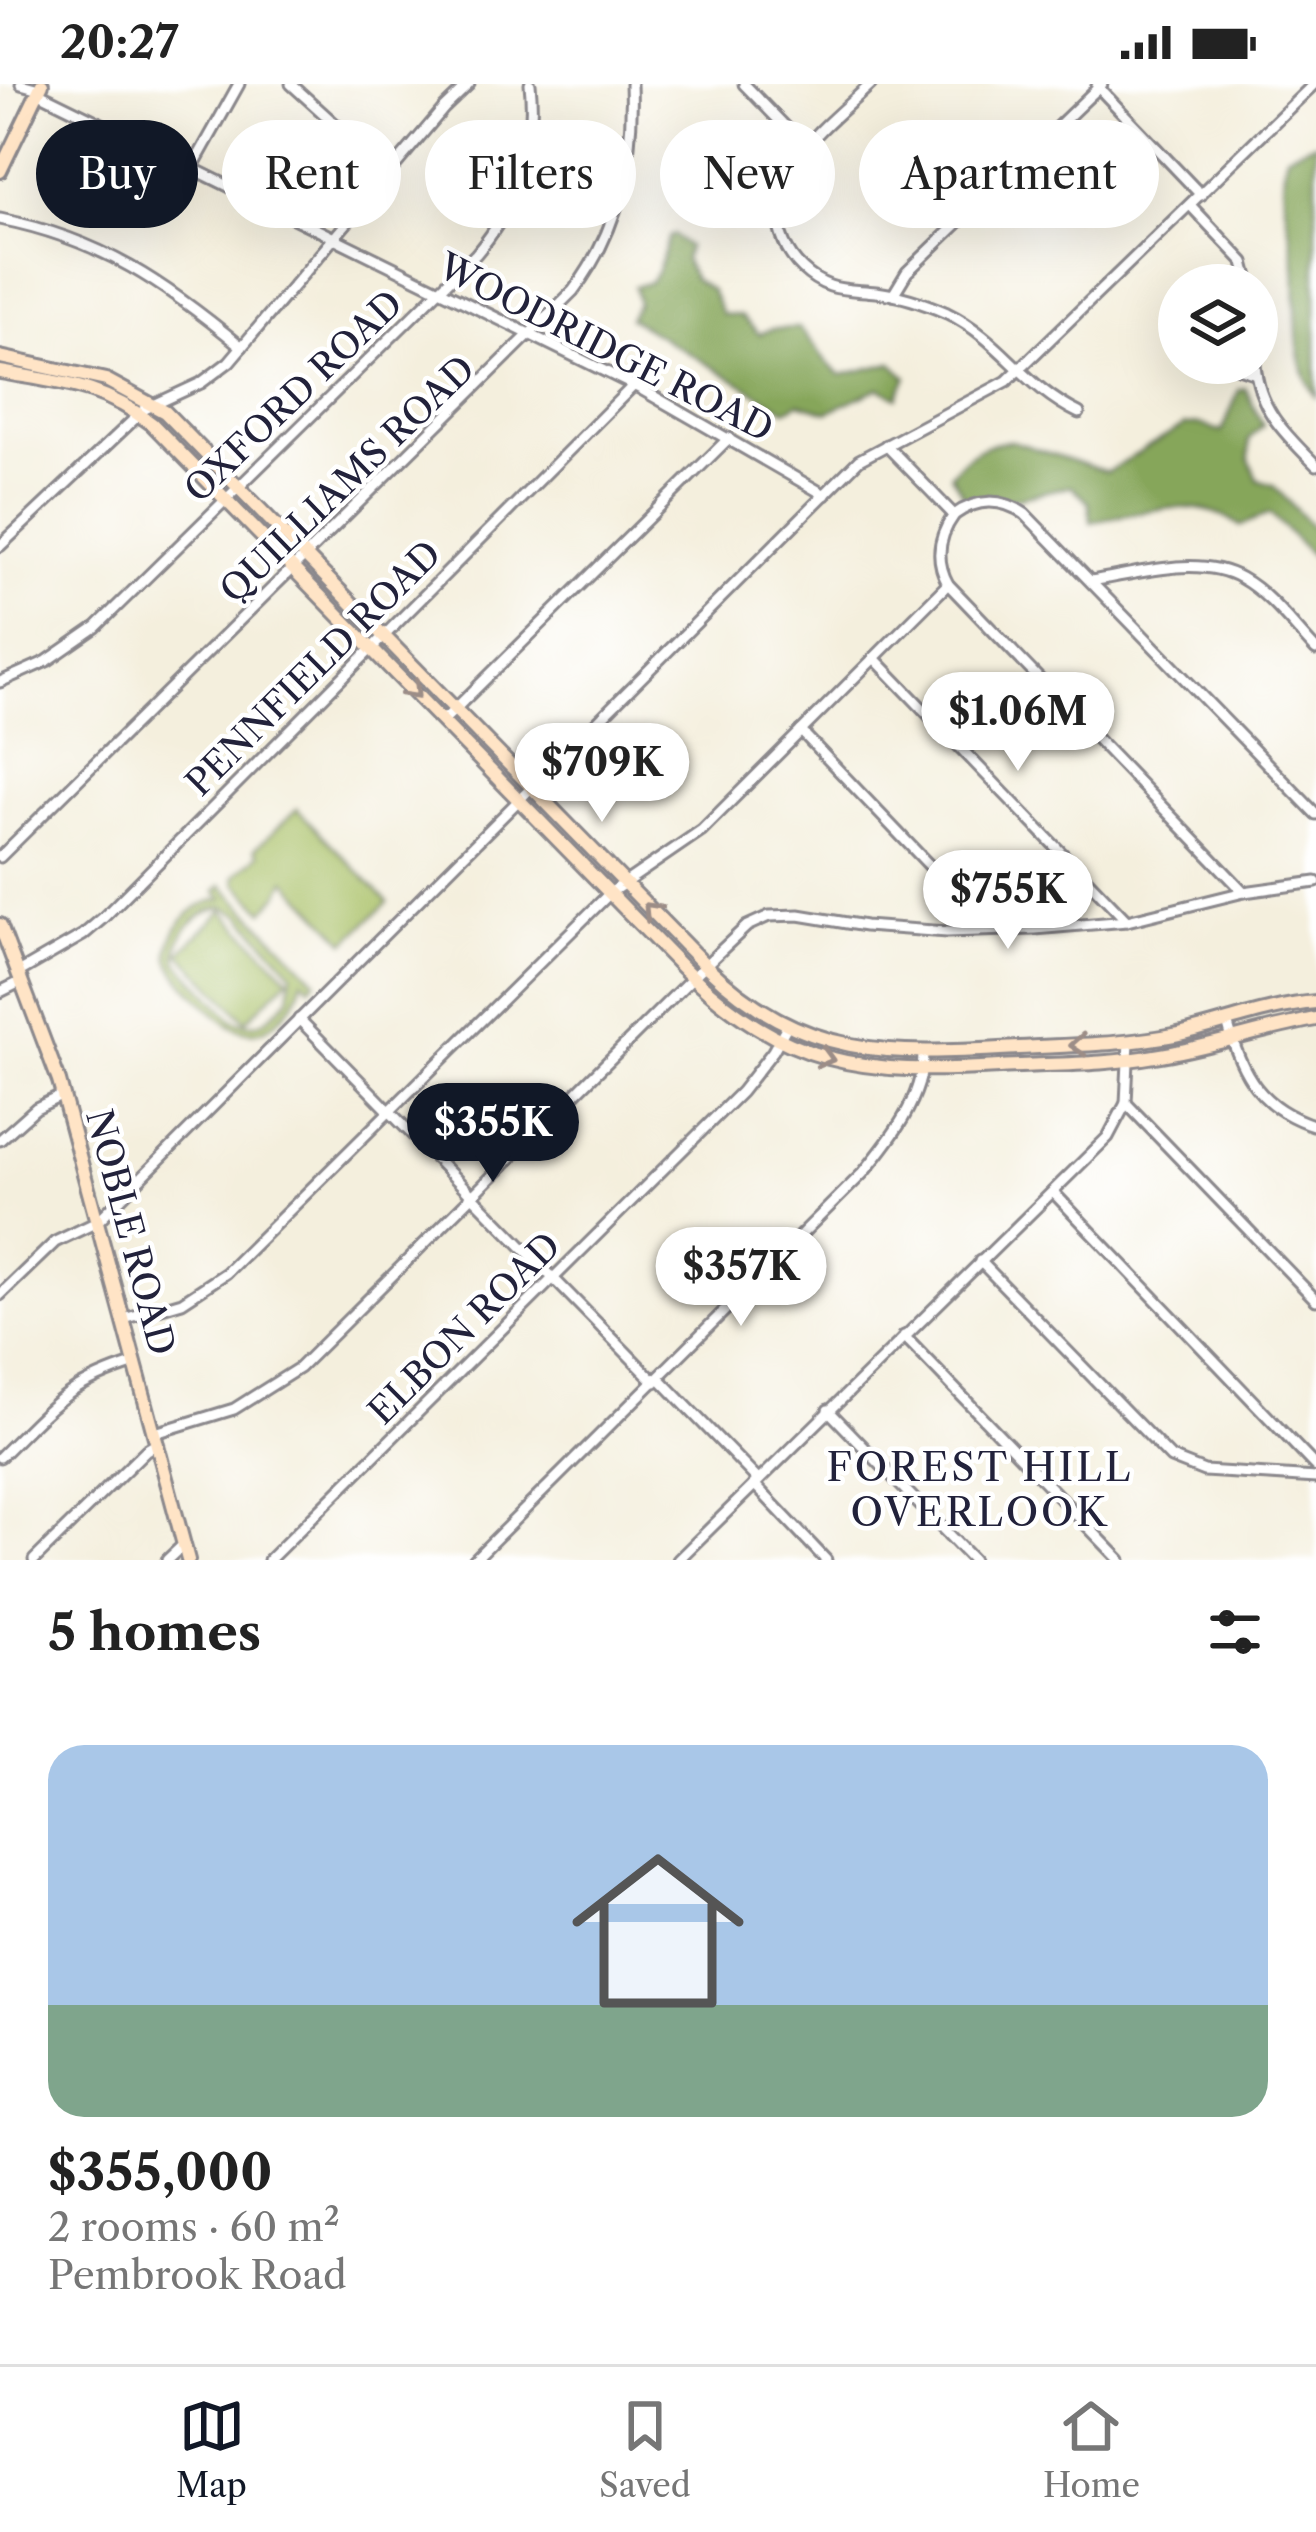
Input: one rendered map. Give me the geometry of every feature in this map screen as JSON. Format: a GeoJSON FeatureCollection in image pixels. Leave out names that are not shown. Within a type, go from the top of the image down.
{"type":"FeatureCollection","features":[{"type":"Feature","properties":{"kind":"main road"},"geometry":{"type":"LineString","coordinates":[[0,172],[39,89]]}},
{"type":"Feature","properties":{"kind":"main road"},"geometry":{"type":"LineString","coordinates":[[0,358],[97,377],[146,409],[239,486],[531,787],[616,887],[736,1015],[780,1040],[835,1062],[923,1072],[1130,1060],[1316,1019]]}},
{"type":"Feature","properties":{"kind":"main road"},"geometry":{"type":"LineString","coordinates":[[0,371],[100,392],[146,409],[519,800],[616,887]]}},
{"type":"Feature","properties":{"kind":"main road","name":"NOBLE ROAD"},"geometry":{"type":"LineString","coordinates":[[0,925],[63,1095],[188,1560]]}},
{"type":"Feature","properties":{"kind":"main road"},"geometry":{"type":"LineString","coordinates":[[698,972],[788,1024],[852,1048],[923,1054],[1129,1041],[1316,1002]]}},
{"type":"Feature","properties":{"kind":"street","name":"WOODRIDGE ROAD"},"geometry":{"type":"LineString","coordinates":[[22,84],[99,120]]}},
{"type":"Feature","properties":{"kind":"street"},"geometry":{"type":"LineString","coordinates":[[198,157],[239,84]]}},
{"type":"Feature","properties":{"kind":"street"},"geometry":{"type":"LineString","coordinates":[[291,84],[331,120]]}},
{"type":"Feature","properties":{"kind":"street"},"geometry":{"type":"LineString","coordinates":[[401,157],[453,90],[469,84]]}},
{"type":"Feature","properties":{"kind":"street","name":"OXFORD ROAD"},"geometry":{"type":"LineString","coordinates":[[0,682],[47,661],[92,629],[485,243],[511,202],[529,144],[530,84]]}},
{"type":"Feature","properties":{"kind":"street","name":"QUILLIAMS ROAD"},"geometry":{"type":"LineString","coordinates":[[0,856],[532,335],[580,281],[609,230],[627,168],[631,84]]}},
{"type":"Feature","properties":{"kind":"street"},"geometry":{"type":"LineString","coordinates":[[743,84],[778,120]]}},
{"type":"Feature","properties":{"kind":"street"},"geometry":{"type":"LineString","coordinates":[[835,120],[872,84]]}},
{"type":"Feature","properties":{"kind":"street"},"geometry":{"type":"LineString","coordinates":[[0,1295],[51,1245],[97,1222],[859,460],[995,389],[1019,370],[1314,84]]}},
{"type":"Feature","properties":{"kind":"street"},"geometry":{"type":"LineString","coordinates":[[893,295],[907,272],[1098,85],[1201,194]]}},
{"type":"Feature","properties":{"kind":"street","name":"WOODRIDGE ROAD"},"geometry":{"type":"LineString","coordinates":[[198,171],[634,385],[825,494]]}},
{"type":"Feature","properties":{"kind":"street"},"geometry":{"type":"LineString","coordinates":[[1190,205],[1245,264]]}},
{"type":"Feature","properties":{"kind":"street"},"geometry":{"type":"LineString","coordinates":[[0,220],[63,235],[130,264],[180,296],[242,347]]}},
{"type":"Feature","properties":{"kind":"street"},"geometry":{"type":"LineString","coordinates":[[0,546],[146,409],[212,376],[342,228]]}},
{"type":"Feature","properties":{"kind":"street"},"geometry":{"type":"LineString","coordinates":[[781,228],[788,250],[827,285],[893,295],[966,324],[1045,396],[1078,413]]}},
{"type":"Feature","properties":{"kind":"street"},"geometry":{"type":"LineString","coordinates":[[1260,384],[1270,416],[1316,464]]}},
{"type":"Feature","properties":{"kind":"street","name":"PENNFIELD ROAD"},"geometry":{"type":"LineString","coordinates":[[0,992],[95,926],[634,385]]}},
{"type":"Feature","properties":{"kind":"street"},"geometry":{"type":"LineString","coordinates":[[443,721],[729,438]]}},
{"type":"Feature","properties":{"kind":"street"},"geometry":{"type":"LineString","coordinates":[[886,445],[954,515]]}},
{"type":"Feature","properties":{"kind":"street"},"geometry":{"type":"LineString","coordinates":[[1244,892],[948,584],[940,551],[954,515],[983,502],[1013,506],[1091,580],[1316,814]]}},
{"type":"Feature","properties":{"kind":"street"},"geometry":{"type":"LineString","coordinates":[[1091,580],[1192,566],[1229,572],[1255,587],[1316,650]]}},
{"type":"Feature","properties":{"kind":"street"},"geometry":{"type":"LineString","coordinates":[[124,1319],[182,1302],[215,1283],[616,887],[695,836],[948,584]]}},
{"type":"Feature","properties":{"kind":"street"},"geometry":{"type":"LineString","coordinates":[[874,658],[1127,921]]}},
{"type":"Feature","properties":{"kind":"street"},"geometry":{"type":"LineString","coordinates":[[801,731],[992,930]]}},
{"type":"Feature","properties":{"kind":"street"},"geometry":{"type":"LineString","coordinates":[[34,1560],[156,1438],[234,1409],[285,1379],[698,972],[740,932],[769,916],[799,915],[947,932],[992,930],[1127,921],[1244,892],[1316,882]]}},
{"type":"Feature","properties":{"kind":"street"},"geometry":{"type":"LineString","coordinates":[[299,1019],[657,1380],[826,1560]]}},
{"type":"Feature","properties":{"kind":"street"},"geometry":{"type":"LineString","coordinates":[[1228,1021],[1241,1067],[1264,1100],[1316,1126]]}},
{"type":"Feature","properties":{"kind":"street","name":"ELBON ROAD"},"geometry":{"type":"LineString","coordinates":[[269,1560],[741,1092],[788,1024]]}},
{"type":"Feature","properties":{"kind":"street"},"geometry":{"type":"LineString","coordinates":[[679,1560],[1108,1137],[1126,1103],[1129,1041]]}},
{"type":"Feature","properties":{"kind":"street"},"geometry":{"type":"LineString","coordinates":[[474,1560],[863,1173],[898,1126],[923,1072],[923,1054]]}},
{"type":"Feature","properties":{"kind":"street"},"geometry":{"type":"LineString","coordinates":[[0,1140],[36,1108],[63,1095]]}},
{"type":"Feature","properties":{"kind":"street"},"geometry":{"type":"LineString","coordinates":[[1126,1103],[1316,1300]]}},
{"type":"Feature","properties":{"kind":"street"},"geometry":{"type":"LineString","coordinates":[[1053,1192],[1316,1467]]}},
{"type":"Feature","properties":{"kind":"street"},"geometry":{"type":"LineString","coordinates":[[980,1261],[1171,1458],[1204,1471],[1316,1478]]}},
{"type":"Feature","properties":{"kind":"street"},"geometry":{"type":"LineString","coordinates":[[904,1336],[1120,1560]]}},
{"type":"Feature","properties":{"kind":"street"},"geometry":{"type":"LineString","coordinates":[[0,1457],[68,1391],[96,1375],[136,1363]]}},
{"type":"Feature","properties":{"kind":"street"},"geometry":{"type":"LineString","coordinates":[[828,1409],[973,1560]]}},
{"type":"Feature","properties":{"kind":"street"},"geometry":{"type":"LineString","coordinates":[[167,1560],[184,1544]]}},
{"type":"Feature","properties":{"kind":"green space"},"geometry":{"type":"Polygon","coordinates":[[[1316,142],[1316,397],[1299,352],[1295,267],[1283,183],[1287,154],[1316,142]]]}},
{"type":"Feature","properties":{"kind":"green space"},"geometry":{"type":"Polygon","coordinates":[[[674,235],[688,247],[684,259],[694,279],[711,290],[722,314],[741,316],[759,334],[799,328],[841,375],[892,363],[907,377],[897,397],[879,388],[828,412],[799,403],[786,410],[629,318],[638,303],[634,287],[650,282],[657,273],[669,237],[674,235]]]}},
{"type":"Feature","properties":{"kind":"green space"},"geometry":{"type":"Polygon","coordinates":[[[1245,388],[1263,426],[1249,439],[1249,460],[1258,480],[1273,485],[1316,531],[1316,561],[1270,513],[1240,526],[1223,516],[1187,508],[1091,522],[1089,503],[1071,486],[1007,500],[992,496],[967,502],[951,474],[977,450],[1012,441],[1107,472],[1185,425],[1200,424],[1222,432],[1239,390],[1245,388]]]}},
{"type":"Feature","properties":{"kind":"green space"},"geometry":{"type":"Polygon","coordinates":[[[297,809],[388,902],[346,942],[286,880],[264,911],[236,883],[235,876],[259,854],[255,849],[297,809]]]}},
{"type":"Feature","properties":{"kind":"green space"},"geometry":{"type":"Polygon","coordinates":[[[222,885],[316,980],[310,986],[302,979],[288,1010],[256,1032],[236,1028],[216,1014],[181,979],[169,959],[173,937],[184,918],[202,905],[223,899],[216,891],[222,885]],[[224,907],[196,918],[183,933],[177,952],[178,962],[232,1019],[250,1024],[271,1016],[289,997],[292,972],[241,915],[224,907]]]}},
{"type":"Feature","properties":{"kind":"green space"},"geometry":{"type":"Polygon","coordinates":[[[223,910],[289,978],[246,1021],[180,953],[223,910]]]}},
{"type":"Feature","properties":{"kind":"district","name":"FOREST HILL OVERLOOK"},"geometry":{"type":"Point","coordinates":[980,1490]}}]}
